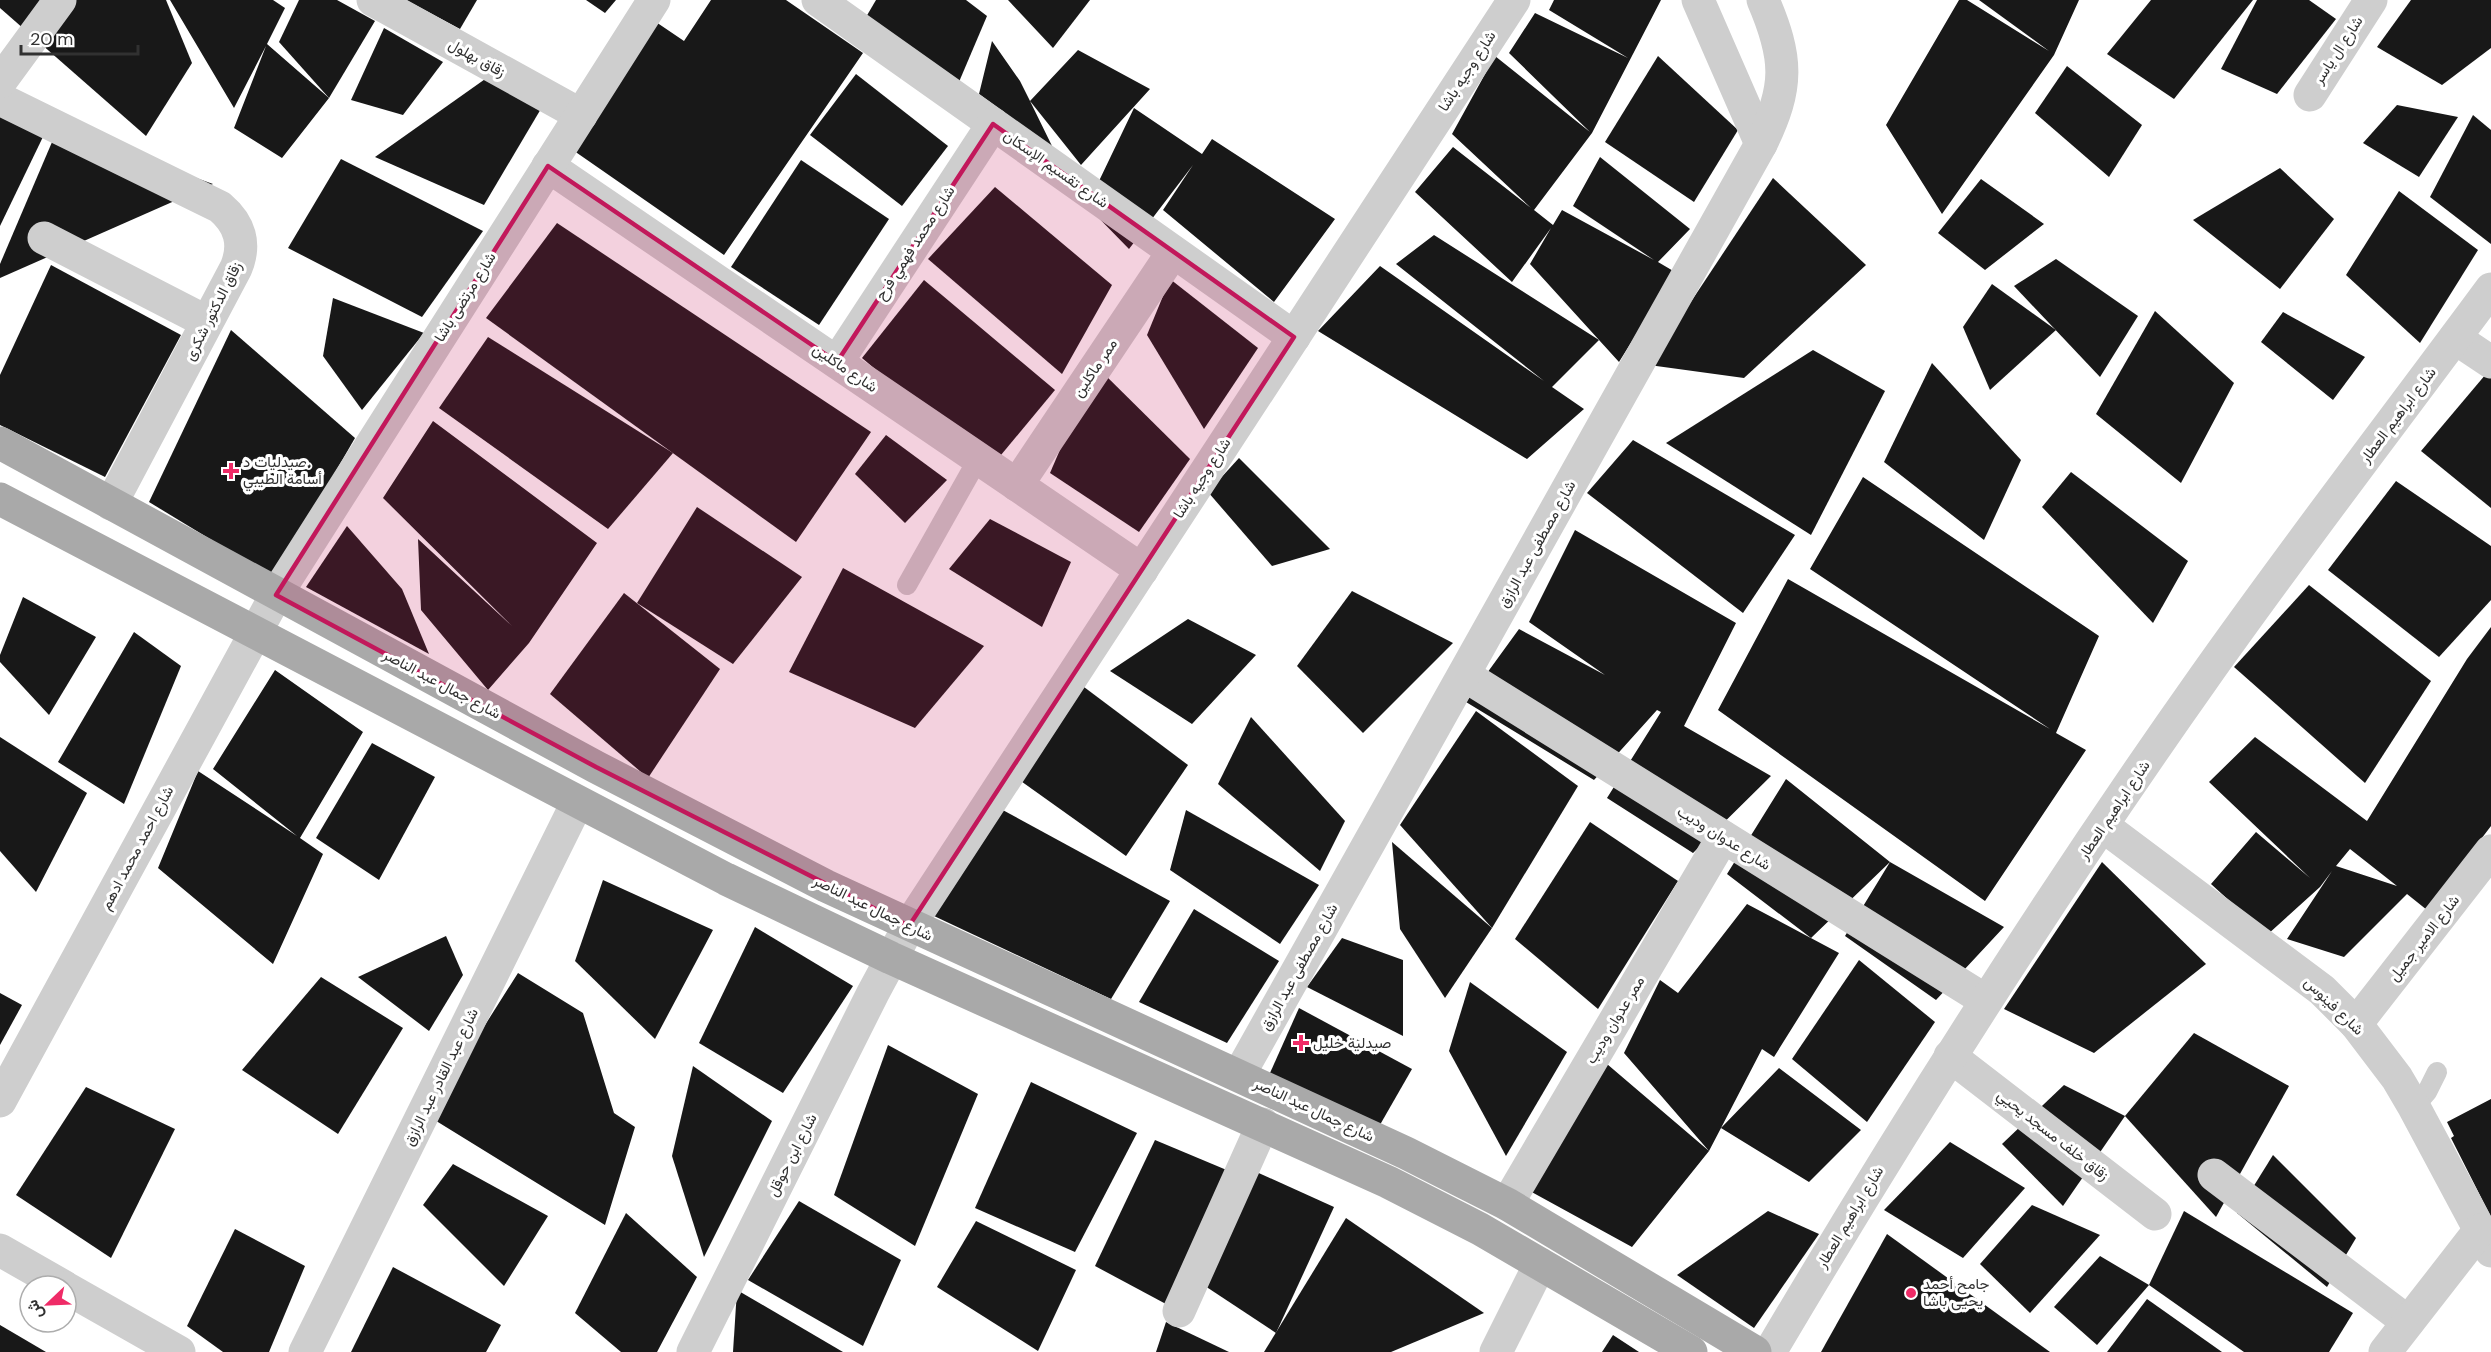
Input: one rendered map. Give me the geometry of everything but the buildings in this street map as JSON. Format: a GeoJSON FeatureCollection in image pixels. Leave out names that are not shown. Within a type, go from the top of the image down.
{"type":"FeatureCollection","features":[{"type":"Feature","properties":{"kind":"main road","name":"شارع جمال عبد الناصر"},"geometry":{"type":"LineString","coordinates":[[0,443],[596,767],[826,886],[909,926],[1239,1075],[1406,1153],[1507,1204],[1755,1352]]}},
{"type":"Feature","properties":{"kind":"main road"},"geometry":{"type":"LineString","coordinates":[[0,499],[577,803],[891,958],[1388,1182],[1480,1229],[1690,1352]]}},
{"type":"Feature","properties":{"kind":"street"},"geometry":{"type":"LineString","coordinates":[[0,82],[60,0]]}},
{"type":"Feature","properties":{"kind":"street","name":"زقاق بهلول"},"geometry":{"type":"LineString","coordinates":[[373,0],[581,115]]}},
{"type":"Feature","properties":{"kind":"street","name":"شارع مرتضى باشا"},"geometry":{"type":"LineString","coordinates":[[276,595],[654,0]]}},
{"type":"Feature","properties":{"kind":"street","name":"شارع تقسيم الإسكان"},"geometry":{"type":"LineString","coordinates":[[818,0],[1294,337]]}},
{"type":"Feature","properties":{"kind":"street","name":"شارع وجيه باشا"},"geometry":{"type":"LineString","coordinates":[[891,958],[909,926],[1514,0]]}},
{"type":"Feature","properties":{"kind":"street"},"geometry":{"type":"LineString","coordinates":[[1698,0],[1761,144]]}},
{"type":"Feature","properties":{"kind":"street","name":"شارع مصطفى عبد الرازق"},"geometry":{"type":"LineString","coordinates":[[1239,1075],[1761,144],[1774,116],[1782,87],[1782,57],[1775,28],[1763,0]]}},
{"type":"Feature","properties":{"kind":"street","name":"شارع ال ياسر"},"geometry":{"type":"LineString","coordinates":[[2310,95],[2365,2]]}},
{"type":"Feature","properties":{"kind":"street","name":"زقاق الدكتور شكرى"},"geometry":{"type":"LineString","coordinates":[[0,99],[220,207],[231,216],[240,235],[241,256],[111,504]]}},
{"type":"Feature","properties":{"kind":"street","name":"شارع محمد فهمي فرح"},"geometry":{"type":"LineString","coordinates":[[837,362],[993,124]]}},
{"type":"Feature","properties":{"kind":"street","name":"شارع ماكلين"},"geometry":{"type":"LineString","coordinates":[[548,166],[1142,570]]}},
{"type":"Feature","properties":{"kind":"street"},"geometry":{"type":"LineString","coordinates":[[44,238],[207,322]]}},
{"type":"Feature","properties":{"kind":"street","name":"ممر ماكلين"},"geometry":{"type":"LineString","coordinates":[[1017,485],[1173,252]]}},
{"type":"Feature","properties":{"kind":"street","name":"شارع ابراهيم العطار"},"geometry":{"type":"LineString","coordinates":[[1770,1352],[1905,1127],[1985,1000],[2103,826],[2276,576],[2491,289]]}},
{"type":"Feature","properties":{"kind":"street"},"geometry":{"type":"LineString","coordinates":[[2455,338],[2491,362]]}},
{"type":"Feature","properties":{"kind":"street","name":"شارع احمد محمد ادهم"},"geometry":{"type":"LineString","coordinates":[[0,1101],[276,595]]}},
{"type":"Feature","properties":{"kind":"street","name":"شارع عدوان وديب"},"geometry":{"type":"LineString","coordinates":[[1464,675],[1985,1000]]}},
{"type":"Feature","properties":{"kind":"street","name":"شارع عبد القادر عبد الرازق"},"geometry":{"type":"LineString","coordinates":[[305,1352],[577,803]]}},
{"type":"Feature","properties":{"kind":"street","name":"شارع فينوس"},"geometry":{"type":"LineString","coordinates":[[2103,826],[2314,984],[2356,1024],[2397,1078],[2486,1240]]}},
{"type":"Feature","properties":{"kind":"street","name":"ممر عدوان وديب"},"geometry":{"type":"LineString","coordinates":[[1507,1204],[1723,837]]}},
{"type":"Feature","properties":{"kind":"street","name":"شارع الامير جميل"},"geometry":{"type":"LineString","coordinates":[[2356,1024],[2491,851]]}},
{"type":"Feature","properties":{"kind":"street","name":"شارع ابن حوقل"},"geometry":{"type":"LineString","coordinates":[[693,1352],[891,958]]}},
{"type":"Feature","properties":{"kind":"street","name":"زقاق خلف مسجد يحيي"},"geometry":{"type":"LineString","coordinates":[[1950,1056],[2155,1215]]}},
{"type":"Feature","properties":{"kind":"street"},"geometry":{"type":"LineString","coordinates":[[1179,1311],[1263,1124]]}},
{"type":"Feature","properties":{"kind":"street"},"geometry":{"type":"LineString","coordinates":[[2214,1175],[2408,1322]]}},
{"type":"Feature","properties":{"kind":"street"},"geometry":{"type":"LineString","coordinates":[[2385,1352],[2408,1322],[2486,1240]]}},
{"type":"Feature","properties":{"kind":"street"},"geometry":{"type":"LineString","coordinates":[[0,1250],[42,1274]]}},
{"type":"Feature","properties":{"kind":"street"},"geometry":{"type":"LineString","coordinates":[[1496,1352],[1540,1264]]}},
{"type":"Feature","properties":{"kind":"street"},"geometry":{"type":"LineString","coordinates":[[78,1295],[179,1352]]}},
{"type":"Feature","properties":{"kind":"lane"},"geometry":{"type":"LineString","coordinates":[[907,585],[978,459]]}},
{"type":"Feature","properties":{"kind":"lane"},"geometry":{"type":"LineString","coordinates":[[2414,1107],[2427,1092],[2437,1072]]}},
{"type":"Feature","properties":{"kind":"highlighted area"},"geometry":{"type":"Polygon","coordinates":[[[993,124],[1294,337],[909,926],[596,767],[276,595],[548,166],[837,362],[993,124]]]}},
{"type":"Feature","properties":{"kind":"place","name":"صيدليات د. أسامة الطيبي"},"geometry":{"type":"Point","coordinates":[231,471]}},
{"type":"Feature","properties":{"kind":"place","name":"صيدلية خليل"},"geometry":{"type":"Point","coordinates":[1301,1043]}},
{"type":"Feature","properties":{"kind":"place","name":"جامح أحمد يحيى باشا"},"geometry":{"type":"Point","coordinates":[1911,1293]}}]}
